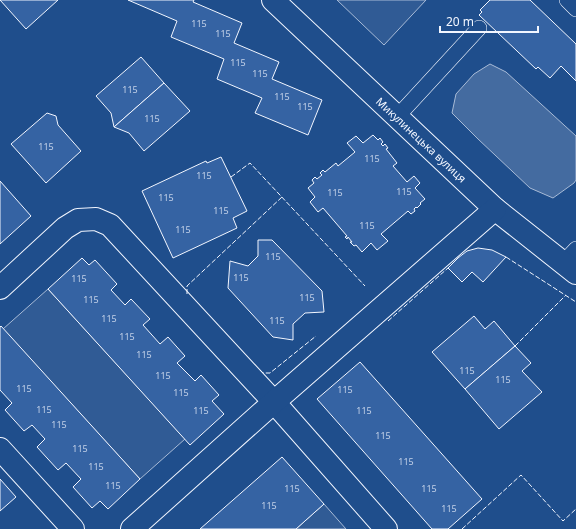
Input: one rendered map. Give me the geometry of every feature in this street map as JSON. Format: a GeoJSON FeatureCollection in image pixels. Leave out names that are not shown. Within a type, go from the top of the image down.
{"type":"FeatureCollection","features":[{"type":"Feature","properties":{"kind":"street","name":"Микулинецька вулиця"},"geometry":{"type":"LineString","coordinates":[[273,0],[495,209],[572,261]]}},
{"type":"Feature","properties":{"kind":"street"},"geometry":{"type":"LineString","coordinates":[[132,529],[274,402],[495,209]]}},
{"type":"Feature","properties":{"kind":"street"},"geometry":{"type":"LineString","coordinates":[[0,288],[65,228],[78,220],[96,219],[110,225],[274,402],[386,529]]}},
{"type":"Feature","properties":{"kind":"street"},"geometry":{"type":"LineString","coordinates":[[0,449],[73,529]]}},
{"type":"Feature","properties":{"kind":"lane"},"geometry":{"type":"LineString","coordinates":[[567,0],[576,9]]}},
{"type":"Feature","properties":{"kind":"lane"},"geometry":{"type":"LineString","coordinates":[[397,117],[479,28]]}},
{"type":"Feature","properties":{"kind":"shaded area"},"geometry":{"type":"Polygon","coordinates":[[[337,0],[426,0],[384,45],[337,0]]]}},
{"type":"Feature","properties":{"kind":"shaded area"},"geometry":{"type":"Polygon","coordinates":[[[490,64],[506,72],[576,136],[576,180],[553,198],[530,188],[452,113],[456,94],[474,74],[490,64]]]}},
{"type":"Feature","properties":{"kind":"shaded area"},"geometry":{"type":"Polygon","coordinates":[[[48,289],[185,439],[140,479],[3,329],[48,289]]]}},
{"type":"Feature","properties":{"kind":"shaded area"},"geometry":{"type":"Polygon","coordinates":[[[324,504],[346,529],[296,529],[324,504]]]}},
{"type":"Feature","properties":{"kind":"building"},"geometry":{"type":"Polygon","coordinates":[[[0,0],[58,0],[26,29],[0,0]]]}},
{"type":"Feature","properties":{"kind":"building"},"geometry":{"type":"Polygon","coordinates":[[[128,0],[194,0],[193,2],[242,23],[234,43],[279,62],[272,79],[322,100],[308,135],[255,113],[262,98],[217,79],[224,59],[171,37],[177,21],[128,0]]]}},
{"type":"Feature","properties":{"kind":"building"},"geometry":{"type":"Polygon","coordinates":[[[490,0],[530,0],[576,44],[576,81],[561,66],[550,78],[538,67],[536,69],[479,15],[482,12],[480,10],[490,0]]]}},
{"type":"Feature","properties":{"kind":"building"},"geometry":{"type":"Polygon","coordinates":[[[141,57],[164,83],[114,127],[111,113],[96,96],[141,57]]]}},
{"type":"Feature","properties":{"kind":"building"},"geometry":{"type":"Polygon","coordinates":[[[164,83],[190,111],[144,151],[129,133],[114,127],[164,83]]]}},
{"type":"Feature","properties":{"kind":"building"},"geometry":{"type":"Polygon","coordinates":[[[47,113],[56,116],[58,125],[81,151],[46,183],[11,144],[47,113]]]}},
{"type":"Feature","properties":{"kind":"building"},"geometry":{"type":"Polygon","coordinates":[[[373,135],[378,140],[380,138],[383,142],[381,144],[383,146],[385,144],[388,148],[386,149],[397,163],[393,166],[407,182],[414,176],[420,183],[415,188],[425,199],[417,208],[416,207],[414,209],[415,211],[411,214],[408,211],[381,234],[388,241],[377,250],[371,243],[362,252],[356,245],[354,246],[350,242],[352,242],[348,237],[347,239],[345,237],[347,236],[323,208],[318,212],[310,202],[315,197],[308,188],[314,183],[312,180],[315,177],[317,179],[322,175],[320,173],[323,170],[325,172],[336,163],[338,166],[355,152],[347,143],[356,136],[363,143],[373,135]]]}},
{"type":"Feature","properties":{"kind":"building"},"geometry":{"type":"Polygon","coordinates":[[[221,157],[247,211],[233,218],[237,228],[173,258],[142,191],[206,161],[207,163],[221,157]]]}},
{"type":"Feature","properties":{"kind":"building"},"geometry":{"type":"Polygon","coordinates":[[[0,181],[31,216],[0,244],[0,181]]]}},
{"type":"Feature","properties":{"kind":"building"},"geometry":{"type":"Polygon","coordinates":[[[258,240],[272,240],[322,291],[324,312],[305,313],[293,324],[293,340],[273,337],[228,288],[230,261],[248,266],[258,256],[258,240]]]}},
{"type":"Feature","properties":{"kind":"building"},"geometry":{"type":"Polygon","coordinates":[[[478,248],[492,250],[506,257],[483,282],[472,272],[462,282],[448,268],[467,251],[478,248]]]}},
{"type":"Feature","properties":{"kind":"building"},"geometry":{"type":"Polygon","coordinates":[[[82,258],[89,265],[95,260],[117,284],[111,290],[125,305],[131,299],[150,319],[143,325],[160,344],[168,337],[185,356],[177,363],[195,381],[201,375],[219,395],[212,401],[224,414],[190,445],[48,289],[82,258]]]}},
{"type":"Feature","properties":{"kind":"building"},"geometry":{"type":"Polygon","coordinates":[[[474,316],[485,329],[494,321],[515,346],[465,389],[432,352],[474,316]]]}},
{"type":"Feature","properties":{"kind":"building"},"geometry":{"type":"Polygon","coordinates":[[[1,326],[140,479],[108,509],[100,501],[92,508],[73,487],[81,479],[66,463],[58,470],[37,447],[45,439],[32,425],[24,431],[5,410],[12,403],[0,390],[1,326]]]}},
{"type":"Feature","properties":{"kind":"building"},"geometry":{"type":"Polygon","coordinates":[[[515,346],[531,363],[522,371],[542,392],[499,429],[465,389],[515,346]]]}},
{"type":"Feature","properties":{"kind":"building"},"geometry":{"type":"Polygon","coordinates":[[[360,362],[482,499],[448,529],[432,529],[317,399],[360,362]]]}},
{"type":"Feature","properties":{"kind":"building"},"geometry":{"type":"Polygon","coordinates":[[[282,457],[324,504],[296,529],[200,529],[282,457]]]}},
{"type":"Feature","properties":{"kind":"building"},"geometry":{"type":"Polygon","coordinates":[[[0,479],[16,497],[0,511],[0,479]]]}},
{"type":"Feature","properties":{"kind":"fence"},"geometry":{"type":"LineString","coordinates":[[231,177],[250,163],[365,286]]}},
{"type":"Feature","properties":{"kind":"fence"},"geometry":{"type":"LineString","coordinates":[[187,294],[187,286],[282,197]]}},
{"type":"Feature","properties":{"kind":"fence"},"geometry":{"type":"LineString","coordinates":[[506,257],[576,302]]}},
{"type":"Feature","properties":{"kind":"fence"},"geometry":{"type":"LineString","coordinates":[[388,321],[448,268]]}},
{"type":"Feature","properties":{"kind":"fence"},"geometry":{"type":"LineString","coordinates":[[515,346],[566,295]]}},
{"type":"Feature","properties":{"kind":"fence"},"geometry":{"type":"LineString","coordinates":[[260,370],[263,373],[270,373],[316,336]]}},
{"type":"Feature","properties":{"kind":"fence"},"geometry":{"type":"LineString","coordinates":[[462,529],[521,475],[563,521],[576,509]]}}]}
